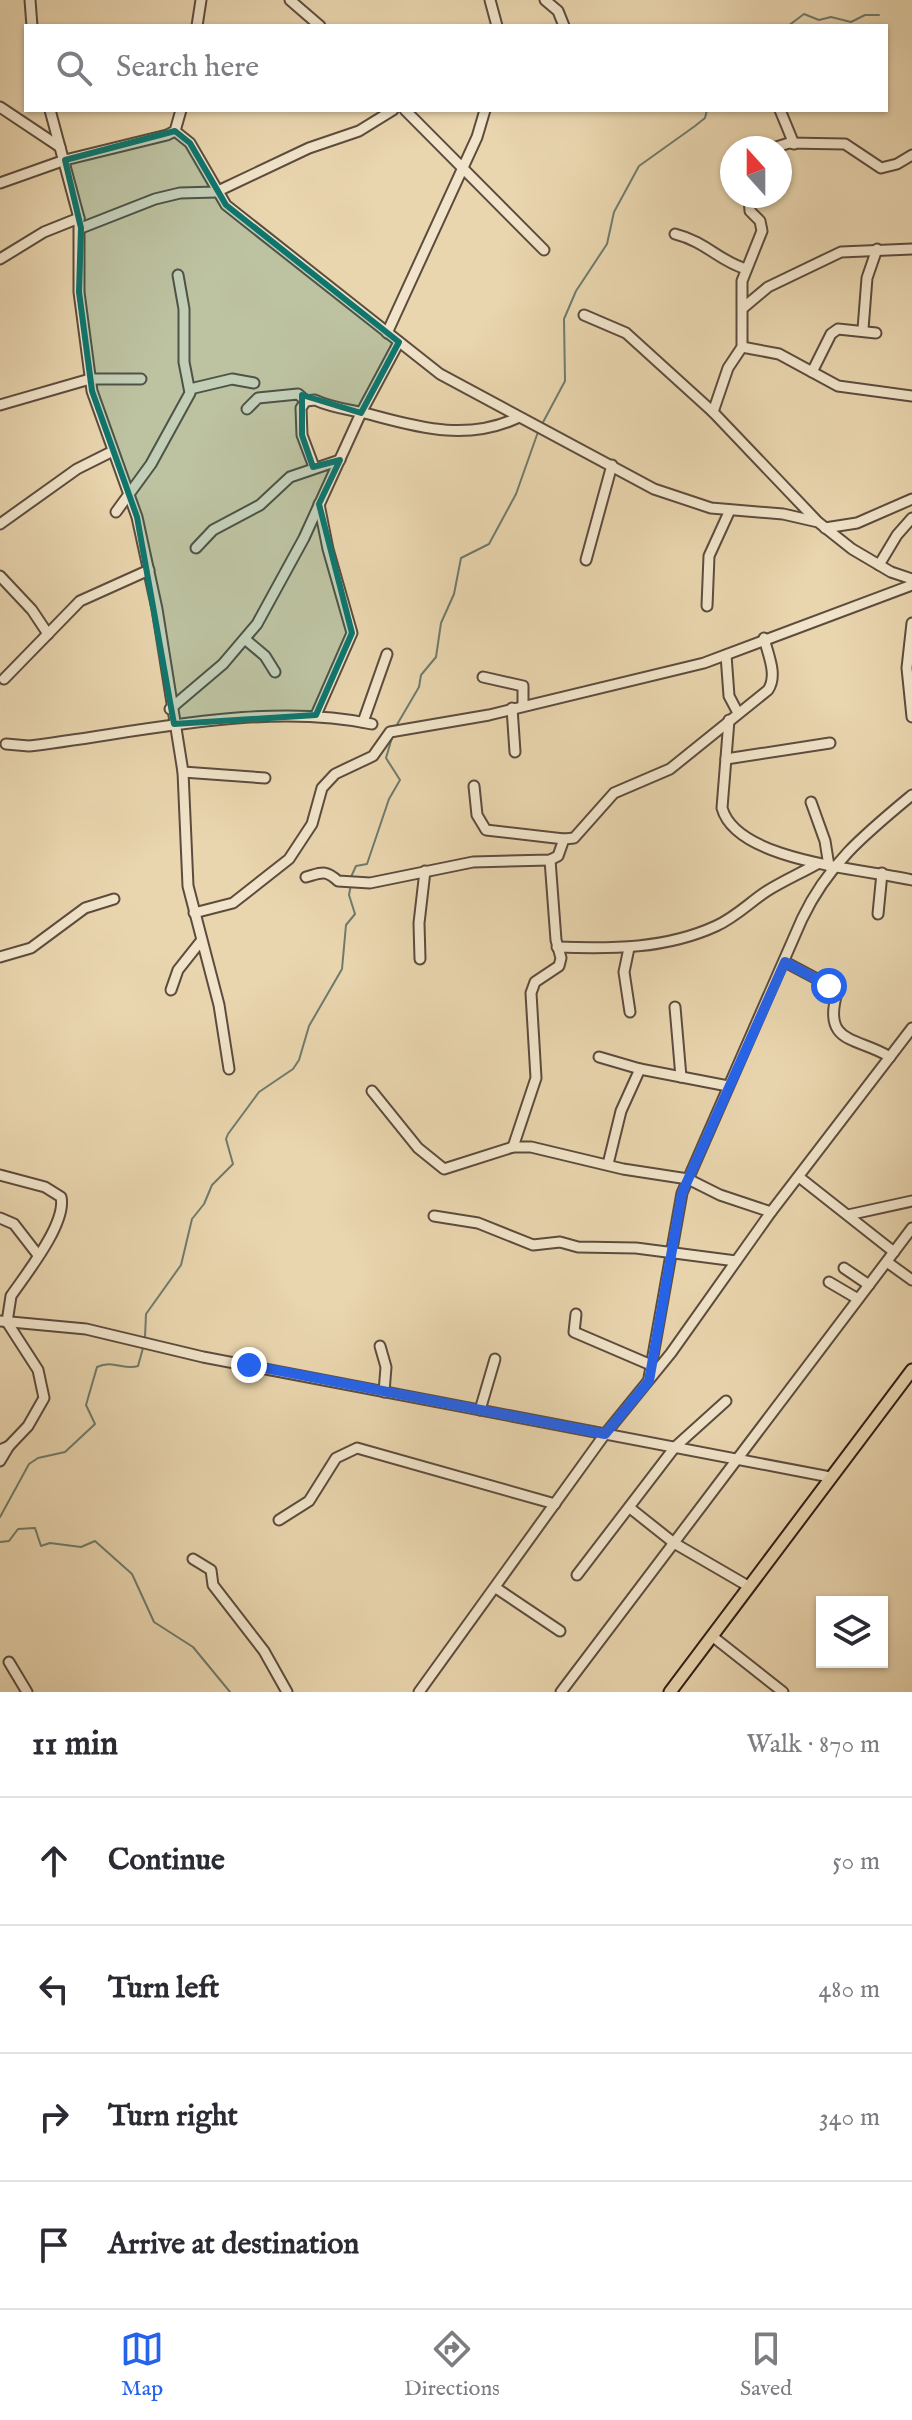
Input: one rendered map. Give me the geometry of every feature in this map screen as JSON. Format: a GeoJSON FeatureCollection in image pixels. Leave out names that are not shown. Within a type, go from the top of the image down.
{"type":"FeatureCollection","features":[{"type":"Feature","properties":{"kind":"main road"},"geometry":{"type":"LineString","coordinates":[[670,1692],[912,1370]]}},
{"type":"Feature","properties":{"kind":"street"},"geometry":{"type":"LineString","coordinates":[[30,0],[32,24]]}},
{"type":"Feature","properties":{"kind":"street"},"geometry":{"type":"LineString","coordinates":[[197,24],[201,0]]}},
{"type":"Feature","properties":{"kind":"street"},"geometry":{"type":"LineString","coordinates":[[290,0],[318,24]]}},
{"type":"Feature","properties":{"kind":"street"},"geometry":{"type":"LineString","coordinates":[[490,0],[496,24]]}},
{"type":"Feature","properties":{"kind":"street"},"geometry":{"type":"LineString","coordinates":[[545,0],[555,7],[563,24]]}},
{"type":"Feature","properties":{"kind":"street"},"geometry":{"type":"LineString","coordinates":[[0,107],[61,148]]}},
{"type":"Feature","properties":{"kind":"street"},"geometry":{"type":"LineString","coordinates":[[51,112],[80,223],[79,292],[90,379],[131,496],[149,570],[183,772],[184,853],[194,913],[219,1005],[229,1069]]}},
{"type":"Feature","properties":{"kind":"street"},"geometry":{"type":"LineString","coordinates":[[175,131],[180,112]]}},
{"type":"Feature","properties":{"kind":"street"},"geometry":{"type":"LineString","coordinates":[[0,259],[44,232],[155,199],[216,192],[309,148],[359,131],[390,112]]}},
{"type":"Feature","properties":{"kind":"street"},"geometry":{"type":"LineString","coordinates":[[407,112],[544,250]]}},
{"type":"Feature","properties":{"kind":"street"},"geometry":{"type":"LineString","coordinates":[[387,333],[462,169],[484,112]]}},
{"type":"Feature","properties":{"kind":"street"},"geometry":{"type":"LineString","coordinates":[[781,112],[794,144],[845,144],[881,168],[897,164],[912,155]]}},
{"type":"Feature","properties":{"kind":"street"},"geometry":{"type":"LineString","coordinates":[[0,183],[65,160],[175,131]]}},
{"type":"Feature","properties":{"kind":"street"},"geometry":{"type":"LineString","coordinates":[[175,131],[190,143],[216,192],[243,220],[440,374],[517,418],[687,502],[730,510],[783,514],[822,525],[857,523],[912,499]]}},
{"type":"Feature","properties":{"kind":"street"},"geometry":{"type":"LineString","coordinates":[[713,412],[728,368],[742,347],[746,269],[762,231],[760,221],[750,208]]}},
{"type":"Feature","properties":{"kind":"street"},"geometry":{"type":"LineString","coordinates":[[675,234],[700,241],[730,264],[746,269]]}},
{"type":"Feature","properties":{"kind":"street"},"geometry":{"type":"LineString","coordinates":[[863,329],[865,290],[877,249]]}},
{"type":"Feature","properties":{"kind":"street"},"geometry":{"type":"LineString","coordinates":[[743,308],[768,287],[815,267],[827,257],[845,251],[912,249]]}},
{"type":"Feature","properties":{"kind":"street"},"geometry":{"type":"LineString","coordinates":[[116,512],[131,496],[180,416],[190,389],[184,362],[184,309],[178,275]]}},
{"type":"Feature","properties":{"kind":"street"},"geometry":{"type":"LineString","coordinates":[[584,315],[626,333],[713,412],[822,525],[879,565],[912,582]]}},
{"type":"Feature","properties":{"kind":"street"},"geometry":{"type":"LineString","coordinates":[[812,372],[831,334],[848,327],[876,333]]}},
{"type":"Feature","properties":{"kind":"street"},"geometry":{"type":"LineString","coordinates":[[170,709],[246,640],[319,504],[361,413],[399,342]]}},
{"type":"Feature","properties":{"kind":"street"},"geometry":{"type":"LineString","coordinates":[[742,347],[779,354],[849,389],[912,396]]}},
{"type":"Feature","properties":{"kind":"street"},"geometry":{"type":"LineString","coordinates":[[0,405],[90,379],[141,379]]}},
{"type":"Feature","properties":{"kind":"street"},"geometry":{"type":"LineString","coordinates":[[190,389],[232,379],[254,383]]}},
{"type":"Feature","properties":{"kind":"street"},"geometry":{"type":"LineString","coordinates":[[247,409],[258,398],[298,394],[306,401],[399,424],[458,432],[480,430],[517,418]]}},
{"type":"Feature","properties":{"kind":"street"},"geometry":{"type":"LineString","coordinates":[[306,401],[301,408],[302,435],[314,467]]}},
{"type":"Feature","properties":{"kind":"street"},"geometry":{"type":"LineString","coordinates":[[0,524],[77,469],[113,451]]}},
{"type":"Feature","properties":{"kind":"street"},"geometry":{"type":"LineString","coordinates":[[196,548],[213,530],[260,505],[290,477],[340,460]]}},
{"type":"Feature","properties":{"kind":"street"},"geometry":{"type":"LineString","coordinates":[[586,560],[612,465]]}},
{"type":"Feature","properties":{"kind":"street"},"geometry":{"type":"LineString","coordinates":[[316,715],[352,633],[319,504]]}},
{"type":"Feature","properties":{"kind":"street"},"geometry":{"type":"LineString","coordinates":[[707,606],[709,556],[730,510]]}},
{"type":"Feature","properties":{"kind":"street"},"geometry":{"type":"LineString","coordinates":[[879,565],[897,535],[912,518]]}},
{"type":"Feature","properties":{"kind":"street"},"geometry":{"type":"LineString","coordinates":[[4,679],[80,601],[149,570]]}},
{"type":"Feature","properties":{"kind":"street"},"geometry":{"type":"LineString","coordinates":[[0,576],[48,634]]}},
{"type":"Feature","properties":{"kind":"street"},"geometry":{"type":"LineString","coordinates":[[194,913],[233,903],[289,859],[312,824],[322,788],[335,774],[373,756],[394,732],[517,707],[726,655],[912,582]]}},
{"type":"Feature","properties":{"kind":"street"},"geometry":{"type":"LineString","coordinates":[[0,591],[10,587]]}},
{"type":"Feature","properties":{"kind":"street"},"geometry":{"type":"LineString","coordinates":[[912,623],[907,668],[912,717]]}},
{"type":"Feature","properties":{"kind":"street"},"geometry":{"type":"LineString","coordinates":[[474,786],[477,815],[486,830],[574,838],[614,793],[670,769],[773,682],[764,638]]}},
{"type":"Feature","properties":{"kind":"street"},"geometry":{"type":"LineString","coordinates":[[246,640],[265,656],[275,672]]}},
{"type":"Feature","properties":{"kind":"street"},"geometry":{"type":"LineString","coordinates":[[6,744],[43,744],[174,724],[316,715],[368,723],[387,654]]}},
{"type":"Feature","properties":{"kind":"street"},"geometry":{"type":"LineString","coordinates":[[726,655],[729,696],[738,713]]}},
{"type":"Feature","properties":{"kind":"street"},"geometry":{"type":"LineString","coordinates":[[483,677],[523,686],[517,707],[515,752]]}},
{"type":"Feature","properties":{"kind":"street"},"geometry":{"type":"LineString","coordinates":[[729,720],[722,808],[725,820],[739,832],[774,851],[817,864],[912,880]]}},
{"type":"Feature","properties":{"kind":"street"},"geometry":{"type":"LineString","coordinates":[[726,759],[830,743]]}},
{"type":"Feature","properties":{"kind":"street"},"geometry":{"type":"LineString","coordinates":[[183,772],[265,778]]}},
{"type":"Feature","properties":{"kind":"street"},"geometry":{"type":"LineString","coordinates":[[649,1381],[670,1253],[688,1179],[815,891],[831,866],[912,795]]}},
{"type":"Feature","properties":{"kind":"street"},"geometry":{"type":"LineString","coordinates":[[811,802],[831,866]]}},
{"type":"Feature","properties":{"kind":"street"},"geometry":{"type":"LineString","coordinates":[[306,877],[319,872],[342,882],[359,884],[486,860],[550,860],[558,856],[564,839]]}},
{"type":"Feature","properties":{"kind":"street"},"geometry":{"type":"LineString","coordinates":[[513,1147],[536,1078],[531,993],[535,982],[559,966],[561,958],[557,947],[550,860]]}},
{"type":"Feature","properties":{"kind":"street"},"geometry":{"type":"LineString","coordinates":[[557,947],[629,948],[717,925],[753,905],[765,892],[817,864]]}},
{"type":"Feature","properties":{"kind":"street"},"geometry":{"type":"LineString","coordinates":[[420,959],[419,923],[425,871]]}},
{"type":"Feature","properties":{"kind":"street"},"geometry":{"type":"LineString","coordinates":[[878,914],[882,873]]}},
{"type":"Feature","properties":{"kind":"street"},"geometry":{"type":"LineString","coordinates":[[1,957],[31,948],[85,908],[114,899]]}},
{"type":"Feature","properties":{"kind":"street"},"geometry":{"type":"LineString","coordinates":[[171,990],[178,970],[201,941]]}},
{"type":"Feature","properties":{"kind":"street"},"geometry":{"type":"LineString","coordinates":[[629,948],[624,972],[630,1012]]}},
{"type":"Feature","properties":{"kind":"street"},"geometry":{"type":"LineString","coordinates":[[785,962],[834,988],[837,993],[833,1012],[839,1035],[890,1057]]}},
{"type":"Feature","properties":{"kind":"street"},"geometry":{"type":"LineString","coordinates":[[675,1007],[681,1077]]}},
{"type":"Feature","properties":{"kind":"street"},"geometry":{"type":"LineString","coordinates":[[419,1692],[605,1434],[649,1381],[771,1212],[912,1028]]}},
{"type":"Feature","properties":{"kind":"street"},"geometry":{"type":"LineString","coordinates":[[599,1057],[640,1069],[728,1086]]}},
{"type":"Feature","properties":{"kind":"street"},"geometry":{"type":"LineString","coordinates":[[608,1164],[621,1111],[640,1069]]}},
{"type":"Feature","properties":{"kind":"street"},"geometry":{"type":"LineString","coordinates":[[372,1091],[436,1166],[451,1169],[513,1147],[531,1147],[688,1179],[720,1195],[771,1212]]}},
{"type":"Feature","properties":{"kind":"street"},"geometry":{"type":"LineString","coordinates":[[0,1175],[45,1187],[61,1197],[56,1226],[11,1296],[3,1322]]}},
{"type":"Feature","properties":{"kind":"street"},"geometry":{"type":"LineString","coordinates":[[799,1177],[894,1252]]}},
{"type":"Feature","properties":{"kind":"street"},"geometry":{"type":"LineString","coordinates":[[848,1215],[912,1201]]}},
{"type":"Feature","properties":{"kind":"street"},"geometry":{"type":"LineString","coordinates":[[434,1216],[478,1223],[533,1245],[560,1242],[736,1261]]}},
{"type":"Feature","properties":{"kind":"street"},"geometry":{"type":"LineString","coordinates":[[0,1218],[14,1224],[38,1255]]}},
{"type":"Feature","properties":{"kind":"street"},"geometry":{"type":"LineString","coordinates":[[561,1692],[912,1228]]}},
{"type":"Feature","properties":{"kind":"street"},"geometry":{"type":"LineString","coordinates":[[887,1262],[912,1280]]}},
{"type":"Feature","properties":{"kind":"street"},"geometry":{"type":"LineString","coordinates":[[844,1268],[869,1285]]}},
{"type":"Feature","properties":{"kind":"street"},"geometry":{"type":"LineString","coordinates":[[829,1282],[858,1299]]}},
{"type":"Feature","properties":{"kind":"street"},"geometry":{"type":"LineString","coordinates":[[576,1314],[574,1332],[651,1365]]}},
{"type":"Feature","properties":{"kind":"street"},"geometry":{"type":"LineString","coordinates":[[3,1322],[86,1329],[384,1392],[830,1477]]}},
{"type":"Feature","properties":{"kind":"street"},"geometry":{"type":"LineString","coordinates":[[0,1461],[5,1448],[34,1417],[44,1398],[38,1370],[3,1322]]}},
{"type":"Feature","properties":{"kind":"street"},"geometry":{"type":"LineString","coordinates":[[380,1346],[386,1367],[384,1392]]}},
{"type":"Feature","properties":{"kind":"street"},"geometry":{"type":"LineString","coordinates":[[480,1410],[495,1359]]}},
{"type":"Feature","properties":{"kind":"street"},"geometry":{"type":"LineString","coordinates":[[577,1575],[675,1447],[726,1401]]}},
{"type":"Feature","properties":{"kind":"street"},"geometry":{"type":"LineString","coordinates":[[279,1520],[309,1501],[336,1458],[357,1448],[555,1504]]}},
{"type":"Feature","properties":{"kind":"street"},"geometry":{"type":"LineString","coordinates":[[630,1508],[674,1543],[748,1586]]}},
{"type":"Feature","properties":{"kind":"street"},"geometry":{"type":"LineString","coordinates":[[193,1559],[211,1570],[213,1585],[264,1651],[287,1692]]}},
{"type":"Feature","properties":{"kind":"street"},"geometry":{"type":"LineString","coordinates":[[496,1588],[560,1631]]}},
{"type":"Feature","properties":{"kind":"street"},"geometry":{"type":"LineString","coordinates":[[712,1636],[783,1692]]}},
{"type":"Feature","properties":{"kind":"street"},"geometry":{"type":"LineString","coordinates":[[9,1662],[27,1692]]}},
{"type":"Feature","properties":{"kind":"highlighted area"},"geometry":{"type":"Polygon","coordinates":[[[175,131],[190,143],[226,205],[399,342],[361,413],[302,395],[302,435],[313,467],[340,460],[319,504],[352,633],[316,715],[174,724],[137,517],[92,391],[79,292],[81,228],[65,160],[175,131]]]}},
{"type":"Feature","properties":{"kind":"waterway"},"geometry":{"type":"LineString","coordinates":[[791,24],[804,14],[819,20],[831,17],[851,22],[865,15],[879,15]]}},
{"type":"Feature","properties":{"kind":"waterway"},"geometry":{"type":"LineString","coordinates":[[541,426],[565,381],[564,319],[576,291],[607,244],[614,212],[639,166],[705,118],[706,112]]}},
{"type":"Feature","properties":{"kind":"waterway"},"geometry":{"type":"LineString","coordinates":[[395,728],[419,687],[421,675],[436,657],[441,623],[454,594],[461,558],[489,544],[516,494],[538,432]]}},
{"type":"Feature","properties":{"kind":"waterway"},"geometry":{"type":"LineString","coordinates":[[351,877],[356,866],[367,864],[389,799],[400,780],[386,758],[393,734]]}},
{"type":"Feature","properties":{"kind":"waterway"},"geometry":{"type":"LineString","coordinates":[[145,1337],[146,1314],[181,1265],[192,1219],[204,1204],[212,1185],[233,1164],[226,1139],[228,1134],[259,1092],[293,1069],[299,1060],[309,1026],[342,969],[346,925],[355,914],[349,895],[351,884]]}},
{"type":"Feature","properties":{"kind":"waterway"},"geometry":{"type":"LineString","coordinates":[[0,1517],[29,1464],[38,1458],[65,1452],[95,1424],[86,1405],[97,1367],[108,1364],[138,1366],[143,1348]]}},
{"type":"Feature","properties":{"kind":"waterway"},"geometry":{"type":"LineString","coordinates":[[0,1542],[9,1541],[18,1529],[35,1528],[41,1546],[50,1543],[81,1547],[95,1541],[132,1574],[154,1622],[193,1647],[230,1692]]}},
{"type":"Feature","properties":{"kind":"route"},"geometry":{"type":"LineString","coordinates":[[249,1365],[605,1434],[649,1381],[682,1193],[785,962],[807,977],[829,986]]}}]}
